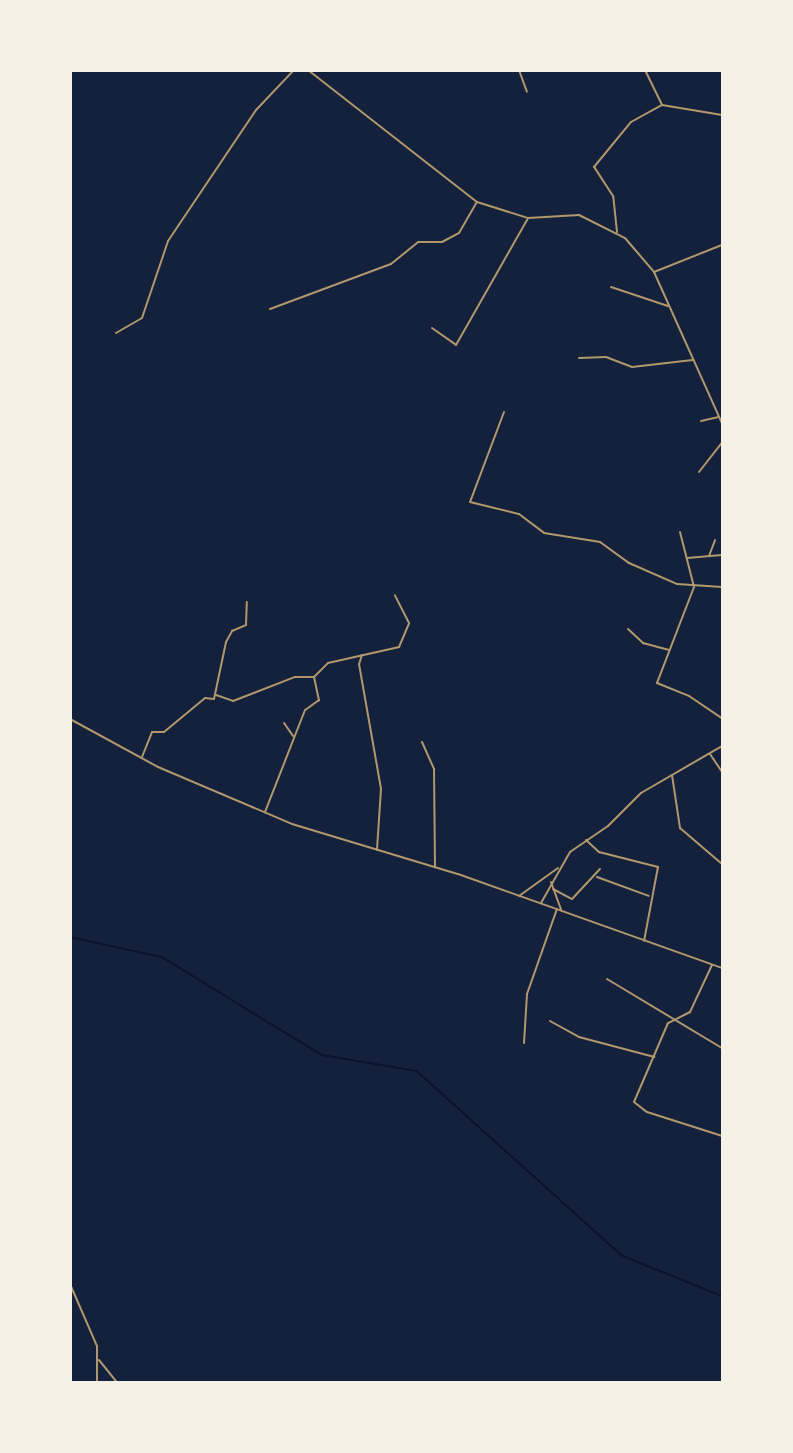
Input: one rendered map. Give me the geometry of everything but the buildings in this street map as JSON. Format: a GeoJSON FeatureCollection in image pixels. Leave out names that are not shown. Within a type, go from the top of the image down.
{"type":"FeatureCollection","features":[{"type":"Feature","properties":{"kind":"street"},"geometry":{"type":"LineString","coordinates":[[116,333],[142,318],[168,241],[256,110],[294,70]]}},
{"type":"Feature","properties":{"kind":"street"},"geometry":{"type":"LineString","coordinates":[[308,70],[477,202],[528,218],[579,215],[617,232],[654,272],[723,423]]}},
{"type":"Feature","properties":{"kind":"street"},"geometry":{"type":"LineString","coordinates":[[519,70],[528,92]]}},
{"type":"Feature","properties":{"kind":"street"},"geometry":{"type":"LineString","coordinates":[[645,70],[662,105]]}},
{"type":"Feature","properties":{"kind":"street"},"geometry":{"type":"LineString","coordinates":[[617,232],[613,196],[594,167],[631,122],[662,105],[723,115]]}},
{"type":"Feature","properties":{"kind":"street"},"geometry":{"type":"LineString","coordinates":[[270,309],[391,264],[418,242],[442,242],[459,233],[477,202]]}},
{"type":"Feature","properties":{"kind":"street"},"geometry":{"type":"LineString","coordinates":[[432,328],[456,345],[528,218]]}},
{"type":"Feature","properties":{"kind":"street"},"geometry":{"type":"LineString","coordinates":[[654,272],[723,245]]}},
{"type":"Feature","properties":{"kind":"street"},"geometry":{"type":"LineString","coordinates":[[611,287],[668,306]]}},
{"type":"Feature","properties":{"kind":"street"},"geometry":{"type":"LineString","coordinates":[[579,358],[606,357],[632,367],[693,360]]}},
{"type":"Feature","properties":{"kind":"street"},"geometry":{"type":"LineString","coordinates":[[504,412],[470,502],[519,514],[544,532],[600,542],[657,577],[694,587],[723,587]]}},
{"type":"Feature","properties":{"kind":"street"},"geometry":{"type":"LineString","coordinates":[[700,421],[720,417]]}},
{"type":"Feature","properties":{"kind":"street"},"geometry":{"type":"LineString","coordinates":[[699,472],[723,443]]}},
{"type":"Feature","properties":{"kind":"street"},"geometry":{"type":"LineString","coordinates":[[680,532],[694,587],[657,683],[689,696],[723,718]]}},
{"type":"Feature","properties":{"kind":"street"},"geometry":{"type":"LineString","coordinates":[[709,556],[715,540]]}},
{"type":"Feature","properties":{"kind":"street"},"geometry":{"type":"LineString","coordinates":[[687,558],[723,555]]}},
{"type":"Feature","properties":{"kind":"street"},"geometry":{"type":"LineString","coordinates":[[216,695],[233,701],[295,677],[314,677],[328,663],[393,649],[405,640],[409,623],[395,595]]}},
{"type":"Feature","properties":{"kind":"street"},"geometry":{"type":"LineString","coordinates":[[142,757],[152,732],[164,732],[216,695],[226,642],[246,625],[247,602]]}},
{"type":"Feature","properties":{"kind":"street"},"geometry":{"type":"LineString","coordinates":[[628,629],[643,643],[669,650]]}},
{"type":"Feature","properties":{"kind":"street"},"geometry":{"type":"LineString","coordinates":[[362,655],[359,664],[381,789],[377,851]]}},
{"type":"Feature","properties":{"kind":"street"},"geometry":{"type":"LineString","coordinates":[[265,812],[305,710],[319,700],[314,677]]}},
{"type":"Feature","properties":{"kind":"street"},"geometry":{"type":"LineString","coordinates":[[70,719],[142,757],[265,812],[377,851],[435,867],[541,903],[723,968]]}},
{"type":"Feature","properties":{"kind":"street"},"geometry":{"type":"LineString","coordinates":[[284,723],[293,736]]}},
{"type":"Feature","properties":{"kind":"street"},"geometry":{"type":"LineString","coordinates":[[422,742],[434,766],[435,867]]}},
{"type":"Feature","properties":{"kind":"street"},"geometry":{"type":"LineString","coordinates":[[519,896],[558,868],[585,840],[672,774],[723,746]]}},
{"type":"Feature","properties":{"kind":"street"},"geometry":{"type":"LineString","coordinates":[[710,754],[723,772]]}},
{"type":"Feature","properties":{"kind":"street"},"geometry":{"type":"LineString","coordinates":[[672,774],[680,828],[723,864]]}},
{"type":"Feature","properties":{"kind":"street"},"geometry":{"type":"LineString","coordinates":[[585,840],[599,852],[658,867],[657,888],[650,897],[644,941]]}},
{"type":"Feature","properties":{"kind":"street"},"geometry":{"type":"LineString","coordinates":[[541,903],[558,868]]}},
{"type":"Feature","properties":{"kind":"street"},"geometry":{"type":"LineString","coordinates":[[553,889],[572,899],[597,877],[600,869]]}},
{"type":"Feature","properties":{"kind":"street"},"geometry":{"type":"LineString","coordinates":[[597,877],[650,897]]}},
{"type":"Feature","properties":{"kind":"street"},"geometry":{"type":"LineString","coordinates":[[551,882],[562,911]]}},
{"type":"Feature","properties":{"kind":"street"},"geometry":{"type":"LineString","coordinates":[[524,1043],[527,994],[557,909]]}},
{"type":"Feature","properties":{"kind":"street"},"geometry":{"type":"LineString","coordinates":[[712,965],[690,1012],[672,1020],[654,1057],[635,1107],[723,1136]]}},
{"type":"Feature","properties":{"kind":"street"},"geometry":{"type":"LineString","coordinates":[[607,979],[672,1020],[723,1048]]}},
{"type":"Feature","properties":{"kind":"street"},"geometry":{"type":"LineString","coordinates":[[550,1021],[579,1037],[654,1057]]}},
{"type":"Feature","properties":{"kind":"street"},"geometry":{"type":"LineString","coordinates":[[70,1284],[99,1360],[117,1383]]}},
{"type":"Feature","properties":{"kind":"street"},"geometry":{"type":"LineString","coordinates":[[97,1383],[99,1360]]}},
{"type":"Feature","properties":{"kind":"waterway"},"geometry":{"type":"LineString","coordinates":[[70,937],[162,957],[322,1055],[417,1071],[621,1255],[722,1296]]}}]}
